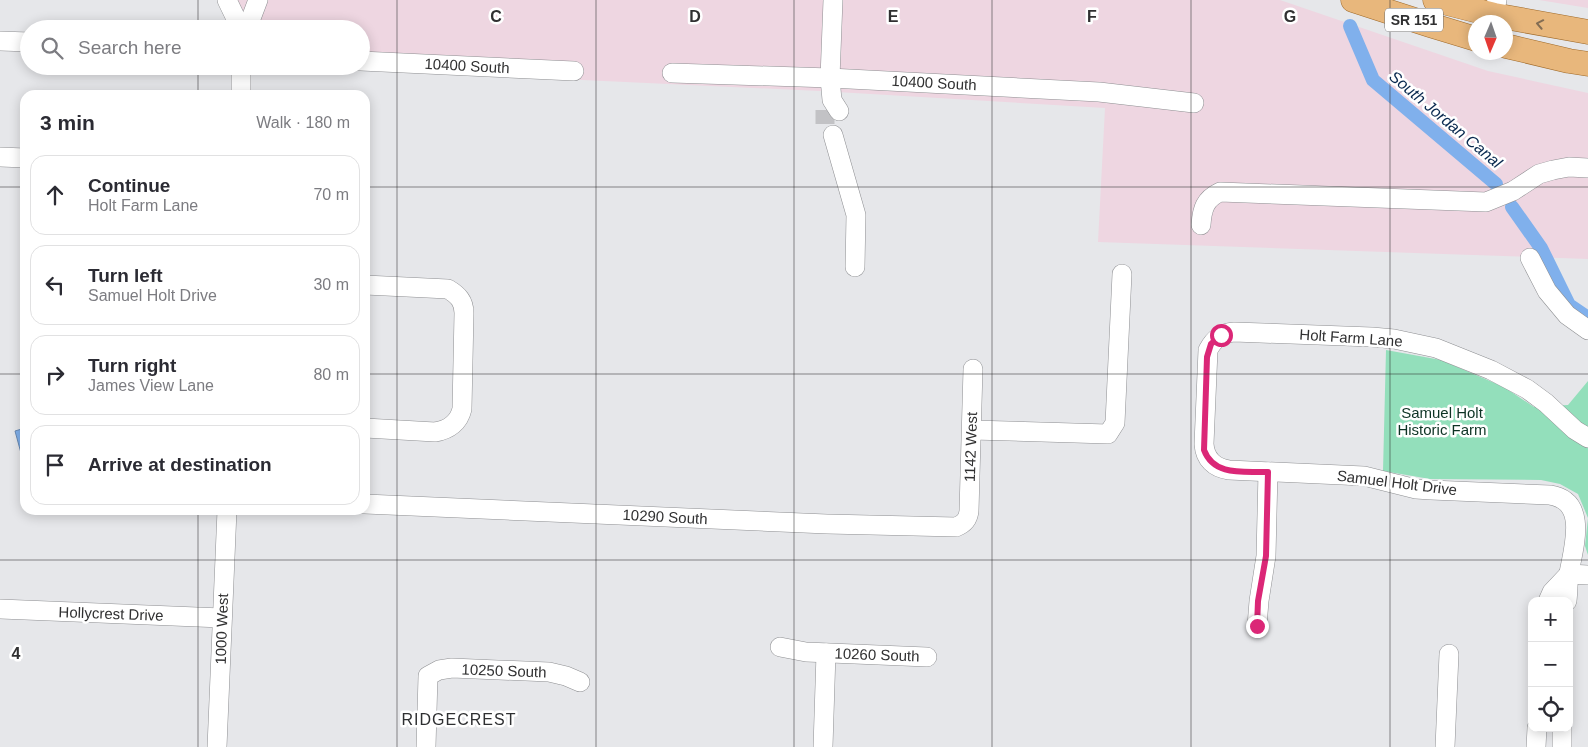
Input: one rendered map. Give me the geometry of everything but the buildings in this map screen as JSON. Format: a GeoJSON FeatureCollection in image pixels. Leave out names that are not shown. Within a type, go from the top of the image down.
{"type":"FeatureCollection","features":[{"type":"Feature","properties":{"kind":"main road","name":"SR 151"},"geometry":{"type":"LineString","coordinates":[[1353,0],[1430,26],[1468,36]]}},
{"type":"Feature","properties":{"kind":"main road","name":"SR 151"},"geometry":{"type":"LineString","coordinates":[[1435,0],[1496,7],[1588,32]]}},
{"type":"Feature","properties":{"kind":"main road"},"geometry":{"type":"LineString","coordinates":[[1513,48],[1588,64]]}},
{"type":"Feature","properties":{"kind":"street"},"geometry":{"type":"LineString","coordinates":[[227,0],[237,20]]}},
{"type":"Feature","properties":{"kind":"street"},"geometry":{"type":"LineString","coordinates":[[250,20],[258,0]]}},
{"type":"Feature","properties":{"kind":"street"},"geometry":{"type":"LineString","coordinates":[[833,0],[830,78],[832,117],[856,215],[855,267]]}},
{"type":"Feature","properties":{"kind":"street"},"geometry":{"type":"LineString","coordinates":[[0,41],[20,42]]}},
{"type":"Feature","properties":{"kind":"street","name":"10400 South"},"geometry":{"type":"LineString","coordinates":[[370,61],[574,71]]}},
{"type":"Feature","properties":{"kind":"street","name":"10400 South"},"geometry":{"type":"LineString","coordinates":[[672,73],[830,78],[1114,93],[1194,103]]}},
{"type":"Feature","properties":{"kind":"street"},"geometry":{"type":"LineString","coordinates":[[240,90],[241,75]]}},
{"type":"Feature","properties":{"kind":"street"},"geometry":{"type":"LineString","coordinates":[[0,157],[20,158]]}},
{"type":"Feature","properties":{"kind":"street"},"geometry":{"type":"LineString","coordinates":[[1201,225],[1201,214],[1206,202],[1220,192],[1486,202],[1513,191],[1539,174],[1570,167],[1588,168]]}},
{"type":"Feature","properties":{"kind":"street"},"geometry":{"type":"LineString","coordinates":[[1530,258],[1547,291],[1567,315],[1588,330]]}},
{"type":"Feature","properties":{"kind":"street"},"geometry":{"type":"LineString","coordinates":[[972,430],[1108,434],[1114,423],[1122,274]]}},
{"type":"Feature","properties":{"kind":"street"},"geometry":{"type":"LineString","coordinates":[[370,284],[441,287],[459,296],[464,307],[462,408],[458,420],[449,428],[435,432],[370,428]]}},
{"type":"Feature","properties":{"kind":"street","name":"Holt Farm Lane"},"geometry":{"type":"LineString","coordinates":[[1211,462],[1204,450],[1208,350],[1215,339],[1221,335],[1234,332],[1372,337],[1394,339],[1436,348],[1491,370],[1527,389],[1546,403],[1575,430],[1588,438]]}},
{"type":"Feature","properties":{"kind":"street","name":"1142 West"},"geometry":{"type":"LineString","coordinates":[[964,523],[969,511],[973,369]]}},
{"type":"Feature","properties":{"kind":"street","name":"Samuel Holt Drive"},"geometry":{"type":"LineString","coordinates":[[1211,462],[1216,467],[1229,470],[1364,476],[1416,489],[1557,496],[1564,498],[1569,502],[1576,518],[1575,547],[1569,574],[1567,597]]}},
{"type":"Feature","properties":{"kind":"street"},"geometry":{"type":"LineString","coordinates":[[1257,626],[1258,601],[1266,556],[1268,472]]}},
{"type":"Feature","properties":{"kind":"street","name":"10290 South"},"geometry":{"type":"LineString","coordinates":[[370,504],[836,525],[952,528],[964,523]]}},
{"type":"Feature","properties":{"kind":"street","name":"1000 West"},"geometry":{"type":"LineString","coordinates":[[217,747],[227,515]]}},
{"type":"Feature","properties":{"kind":"street"},"geometry":{"type":"LineString","coordinates":[[1550,597],[1552,592],[1569,574],[1588,575]]}},
{"type":"Feature","properties":{"kind":"street","name":"Hollycrest Drive"},"geometry":{"type":"LineString","coordinates":[[0,609],[222,618]]}},
{"type":"Feature","properties":{"kind":"street","name":"10260 South"},"geometry":{"type":"LineString","coordinates":[[780,646],[806,652],[928,657]]}},
{"type":"Feature","properties":{"kind":"street"},"geometry":{"type":"LineString","coordinates":[[823,747],[826,653]]}},
{"type":"Feature","properties":{"kind":"street"},"geometry":{"type":"LineString","coordinates":[[1445,747],[1448,654]]}},
{"type":"Feature","properties":{"kind":"street","name":"10250 South"},"geometry":{"type":"LineString","coordinates":[[426,747],[428,676],[439,670],[452,668],[549,672],[580,682]]}},
{"type":"Feature","properties":{"kind":"street"},"geometry":{"type":"LineString","coordinates":[[1536,747],[1537,732]]}},
{"type":"Feature","properties":{"kind":"street"},"geometry":{"type":"LineString","coordinates":[[1562,732],[1562,747]]}},
{"type":"Feature","properties":{"kind":"shaded area"},"geometry":{"type":"Polygon","coordinates":[[[230,0],[1280,0],[1488,71],[1588,93],[1588,259],[1098,242],[1105,108],[820,91],[370,70],[370,20],[233,20],[230,0]]]}},
{"type":"Feature","properties":{"kind":"shaded area"},"geometry":{"type":"Polygon","coordinates":[[[1539,0],[1588,0],[1588,8],[1539,0]]]}},
{"type":"Feature","properties":{"kind":"green space","name":"Samuel Holt Historic Farm"},"geometry":{"type":"Polygon","coordinates":[[[1386,350],[1441,360],[1504,387],[1534,407],[1568,405],[1588,381],[1588,518],[1578,494],[1560,484],[1541,480],[1430,479],[1383,471],[1386,350]]]}},
{"type":"Feature","properties":{"kind":"green space"},"geometry":{"type":"Polygon","coordinates":[[[1588,518],[1588,555],[1585,546],[1588,518]]]}},
{"type":"Feature","properties":{"kind":"water"},"geometry":{"type":"Polygon","coordinates":[[[20,430],[20,449],[15,431],[20,430]]]}},
{"type":"Feature","properties":{"kind":"waterway","name":"South Jordan Canal"},"geometry":{"type":"LineString","coordinates":[[1350,26],[1373,80],[1496,184]]}},
{"type":"Feature","properties":{"kind":"waterway","name":"South Jordan Canal"},"geometry":{"type":"LineString","coordinates":[[1512,207],[1541,248],[1569,305],[1588,318]]}},
{"type":"Feature","properties":{"kind":"tunnel"},"geometry":{"type":"LineString","coordinates":[[825,110],[825,124]]}},
{"type":"Feature","properties":{"kind":"district","name":"RIDGECREST"},"geometry":{"type":"Point","coordinates":[459,719]}},
{"type":"Feature","properties":{"kind":"route"},"geometry":{"type":"LineString","coordinates":[[1221,335],[1215,339],[1208,350],[1204,450],[1207,457],[1216,467],[1229,470],[1268,472],[1266,556],[1258,601],[1257,626]]}}]}
